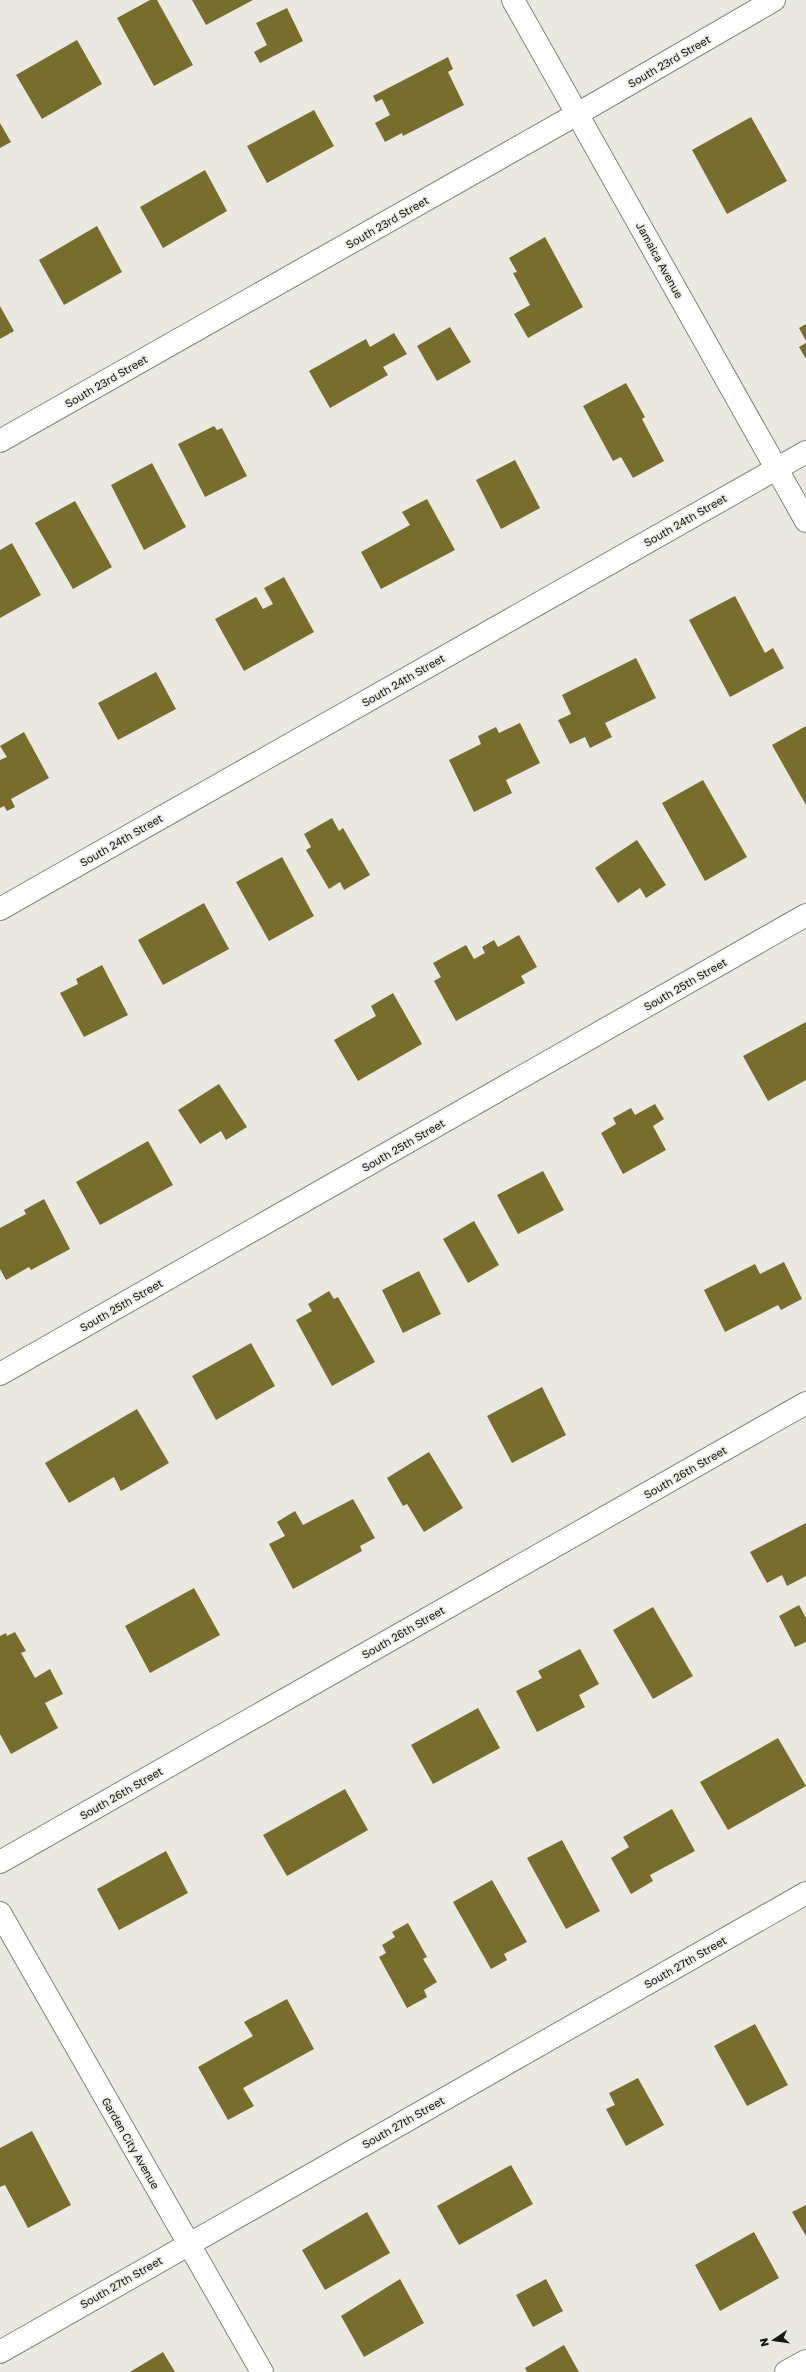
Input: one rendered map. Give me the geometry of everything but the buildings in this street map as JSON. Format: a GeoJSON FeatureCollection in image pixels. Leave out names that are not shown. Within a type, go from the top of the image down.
{"type":"FeatureCollection","features":[{"type":"Feature","properties":{"kind":"street","name":"Jamaica Avenue"},"geometry":{"type":"LineString","coordinates":[[513,0],[579,113],[806,521]]}},
{"type":"Feature","properties":{"kind":"street","name":"South 23rd Street"},"geometry":{"type":"LineString","coordinates":[[0,441],[579,113],[774,0]]}},
{"type":"Feature","properties":{"kind":"street","name":"South 24th Street"},"geometry":{"type":"LineString","coordinates":[[0,909],[806,452]]}},
{"type":"Feature","properties":{"kind":"street","name":"South 25th Street"},"geometry":{"type":"LineString","coordinates":[[0,1374],[806,915]]}},
{"type":"Feature","properties":{"kind":"street","name":"South 26th Street"},"geometry":{"type":"LineString","coordinates":[[0,1862],[806,1403]]}},
{"type":"Feature","properties":{"kind":"street","name":"South 27th Street"},"geometry":{"type":"LineString","coordinates":[[0,2352],[188,2243],[806,1893]]}},
{"type":"Feature","properties":{"kind":"street","name":"Garden City Avenue"},"geometry":{"type":"LineString","coordinates":[[0,1913],[262,2372]]}},
{"type":"Feature","properties":{"kind":"street"},"geometry":{"type":"LineString","coordinates":[[786,2372],[806,2361]]}}]}
